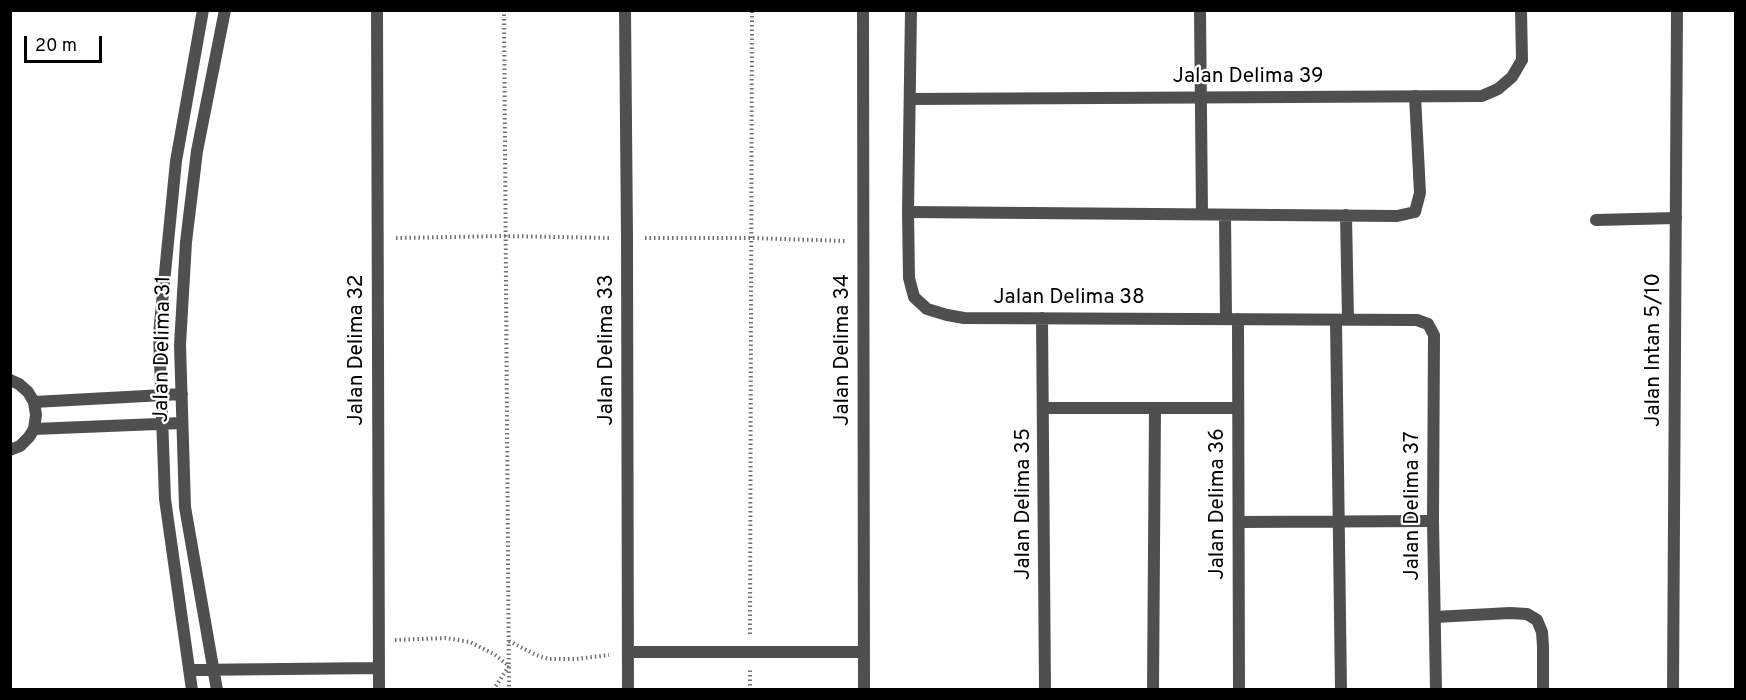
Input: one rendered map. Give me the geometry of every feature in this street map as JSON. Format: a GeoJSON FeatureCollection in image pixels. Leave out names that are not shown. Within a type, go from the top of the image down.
{"type":"FeatureCollection","features":[{"type":"Feature","properties":{"kind":"street","name":"Jalan Delima 31"},"geometry":{"type":"LineString","coordinates":[[192,690],[165,499],[159,334],[176,161],[202,10]]}},
{"type":"Feature","properties":{"kind":"street","name":"Jalan Delima 31"},"geometry":{"type":"LineString","coordinates":[[217,690],[185,507],[180,345],[186,242],[197,151],[225,10]]}},
{"type":"Feature","properties":{"kind":"street","name":"Jalan Delima 32"},"geometry":{"type":"LineString","coordinates":[[377,10],[379,690]]}},
{"type":"Feature","properties":{"kind":"street","name":"Jalan Delima 33"},"geometry":{"type":"LineString","coordinates":[[625,10],[628,690]]}},
{"type":"Feature","properties":{"kind":"street","name":"Jalan Delima 34"},"geometry":{"type":"LineString","coordinates":[[864,10],[864,690]]}},
{"type":"Feature","properties":{"kind":"street","name":"Jalan Delima 38"},"geometry":{"type":"LineString","coordinates":[[911,10],[909,278],[914,297],[927,309],[964,318],[1417,320],[1428,324]]}},
{"type":"Feature","properties":{"kind":"street"},"geometry":{"type":"LineString","coordinates":[[1200,10],[1202,214]]}},
{"type":"Feature","properties":{"kind":"street","name":"Jalan Delima 39"},"geometry":{"type":"LineString","coordinates":[[910,99],[1482,96],[1498,89],[1512,77],[1522,60],[1521,10]]}},
{"type":"Feature","properties":{"kind":"street","name":"Jalan Intan 5/10"},"geometry":{"type":"LineString","coordinates":[[1673,690],[1677,10]]}},
{"type":"Feature","properties":{"kind":"street"},"geometry":{"type":"LineString","coordinates":[[908,212],[1398,216],[1414,212],[1420,193],[1415,96]]}},
{"type":"Feature","properties":{"kind":"street","name":"Jalan Delima 36"},"geometry":{"type":"LineString","coordinates":[[1225,215],[1238,408],[1239,690]]}},
{"type":"Feature","properties":{"kind":"street"},"geometry":{"type":"LineString","coordinates":[[1341,690],[1339,520],[1342,320],[1347,215]]}},
{"type":"Feature","properties":{"kind":"street"},"geometry":{"type":"LineString","coordinates":[[1596,220],[1676,218]]}},
{"type":"Feature","properties":{"kind":"street","name":"Jalan Delima 35"},"geometry":{"type":"LineString","coordinates":[[1042,318],[1045,690]]}},
{"type":"Feature","properties":{"kind":"street","name":"Jalan Delima 37"},"geometry":{"type":"LineString","coordinates":[[1428,324],[1434,335],[1433,521],[1436,690]]}},
{"type":"Feature","properties":{"kind":"street"},"geometry":{"type":"LineString","coordinates":[[10,380],[20,384],[28,392],[34,402],[36,415],[34,429],[29,437],[20,446],[10,450]]}},
{"type":"Feature","properties":{"kind":"street"},"geometry":{"type":"LineString","coordinates":[[34,402],[182,394]]}},
{"type":"Feature","properties":{"kind":"street"},"geometry":{"type":"LineString","coordinates":[[1044,408],[1238,408]]}},
{"type":"Feature","properties":{"kind":"street"},"geometry":{"type":"LineString","coordinates":[[1153,690],[1155,408]]}},
{"type":"Feature","properties":{"kind":"street"},"geometry":{"type":"LineString","coordinates":[[34,429],[182,423]]}},
{"type":"Feature","properties":{"kind":"street"},"geometry":{"type":"LineString","coordinates":[[1239,522],[1433,521]]}},
{"type":"Feature","properties":{"kind":"street"},"geometry":{"type":"LineString","coordinates":[[1435,617],[1510,613],[1527,615],[1537,620],[1542,639],[1543,690]]}},
{"type":"Feature","properties":{"kind":"street"},"geometry":{"type":"LineString","coordinates":[[628,652],[864,652]]}},
{"type":"Feature","properties":{"kind":"street"},"geometry":{"type":"LineString","coordinates":[[189,670],[379,668]]}},
{"type":"Feature","properties":{"kind":"path"},"geometry":{"type":"LineString","coordinates":[[504,10],[509,690]]}},
{"type":"Feature","properties":{"kind":"path"},"geometry":{"type":"LineString","coordinates":[[750,690],[752,10]]}},
{"type":"Feature","properties":{"kind":"path"},"geometry":{"type":"LineString","coordinates":[[377,239],[506,236],[751,238],[864,242]]}},
{"type":"Feature","properties":{"kind":"path"},"geometry":{"type":"LineString","coordinates":[[379,641],[445,638],[470,642],[494,654],[509,666]]}},
{"type":"Feature","properties":{"kind":"path"},"geometry":{"type":"LineString","coordinates":[[509,641],[536,655],[559,660],[628,652]]}},
{"type":"Feature","properties":{"kind":"path"},"geometry":{"type":"LineString","coordinates":[[493,690],[509,666]]}}]}
